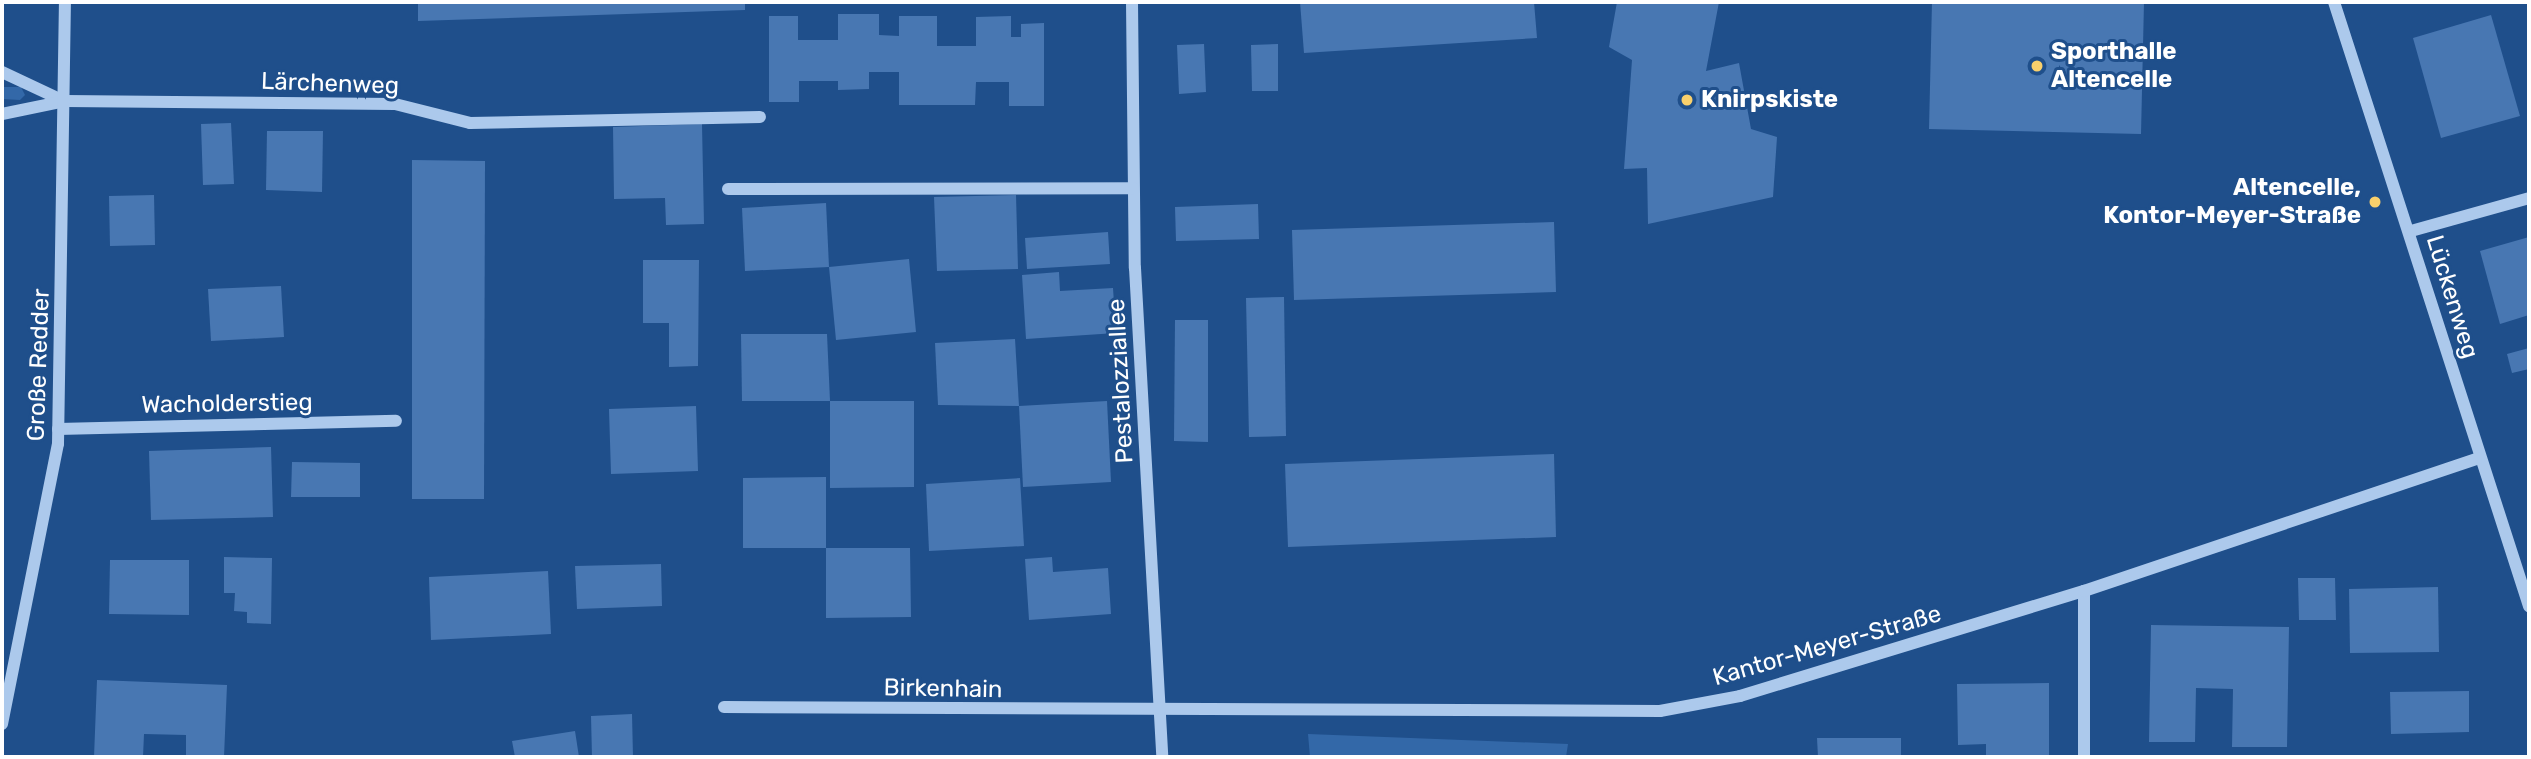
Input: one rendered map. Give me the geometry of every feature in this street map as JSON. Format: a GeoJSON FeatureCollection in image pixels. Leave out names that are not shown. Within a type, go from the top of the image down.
{"type":"FeatureCollection","features":[{"type":"Feature","properties":{"kind":"street","name":"Große Redder"},"geometry":{"type":"LineString","coordinates":[[2,724],[58,429],[65,2]]}},
{"type":"Feature","properties":{"kind":"street","name":"Pestalozziallee"},"geometry":{"type":"LineString","coordinates":[[1132,2],[1133,188],[1163,757]]}},
{"type":"Feature","properties":{"kind":"street","name":"Lückenweg"},"geometry":{"type":"LineString","coordinates":[[2334,2],[2411,231],[2479,458],[2529,606]]}},
{"type":"Feature","properties":{"kind":"street","name":"Lärchenweg"},"geometry":{"type":"LineString","coordinates":[[2,72],[65,101]]}},
{"type":"Feature","properties":{"kind":"street","name":"Lärchenweg"},"geometry":{"type":"LineString","coordinates":[[2,114],[65,101],[395,104],[470,123],[760,117]]}},
{"type":"Feature","properties":{"kind":"street"},"geometry":{"type":"LineString","coordinates":[[728,189],[1133,188]]}},
{"type":"Feature","properties":{"kind":"street"},"geometry":{"type":"LineString","coordinates":[[2411,231],[2529,198]]}},
{"type":"Feature","properties":{"kind":"street","name":"Wacholderstieg"},"geometry":{"type":"LineString","coordinates":[[58,429],[396,421]]}},
{"type":"Feature","properties":{"kind":"street","name":"Kantor-Meyer-Straße"},"geometry":{"type":"LineString","coordinates":[[1161,712],[1660,711],[1740,696],[2084,591],[2479,458]]}},
{"type":"Feature","properties":{"kind":"street"},"geometry":{"type":"LineString","coordinates":[[2084,591],[2084,757]]}},
{"type":"Feature","properties":{"kind":"street","name":"Birkenhain"},"geometry":{"type":"LineString","coordinates":[[724,707],[1161,712]]}},
{"type":"Feature","properties":{"kind":"shaded area"},"geometry":{"type":"Polygon","coordinates":[[[2,87],[21,87],[25,95],[20,100],[2,99],[2,87]]]}},
{"type":"Feature","properties":{"kind":"shaded area"},"geometry":{"type":"Polygon","coordinates":[[[1308,734],[1568,744],[1566,757],[1310,757],[1308,734]]]}},
{"type":"Feature","properties":{"kind":"building"},"geometry":{"type":"Polygon","coordinates":[[[418,2],[745,2],[745,10],[418,21],[418,2]]]}},
{"type":"Feature","properties":{"kind":"building"},"geometry":{"type":"Polygon","coordinates":[[[1300,2],[1534,2],[1537,38],[1304,53],[1300,2]]]}},
{"type":"Feature","properties":{"kind":"building","name":"Knirpskiste"},"geometry":{"type":"Polygon","coordinates":[[[1617,2],[1719,2],[1706,71],[1739,63],[1751,129],[1777,137],[1773,197],[1648,224],[1647,168],[1624,169],[1632,60],[1609,47],[1617,2]]]}},
{"type":"Feature","properties":{"kind":"building","name":"Sporthalle Altencelle"},"geometry":{"type":"Polygon","coordinates":[[[1932,2],[2144,2],[2141,134],[1929,129],[1932,2]]]}},
{"type":"Feature","properties":{"kind":"building"},"geometry":{"type":"Polygon","coordinates":[[[838,14],[879,14],[879,35],[899,36],[899,16],[937,16],[937,46],[976,46],[976,17],[1011,16],[1011,37],[1021,37],[1021,24],[1044,23],[1044,106],[1009,106],[1009,82],[976,82],[975,105],[899,105],[899,72],[869,72],[869,89],[838,90],[838,81],[799,81],[799,102],[769,102],[769,16],[798,16],[798,40],[838,40],[838,14]]]}},
{"type":"Feature","properties":{"kind":"building"},"geometry":{"type":"Polygon","coordinates":[[[2491,15],[2520,116],[2441,138],[2413,38],[2491,15]]]}},
{"type":"Feature","properties":{"kind":"building"},"geometry":{"type":"Polygon","coordinates":[[[1204,44],[1206,92],[1179,94],[1177,45],[1204,44]]]}},
{"type":"Feature","properties":{"kind":"building"},"geometry":{"type":"Polygon","coordinates":[[[1278,44],[1278,91],[1252,91],[1251,45],[1278,44]]]}},
{"type":"Feature","properties":{"kind":"building"},"geometry":{"type":"Polygon","coordinates":[[[231,123],[234,184],[203,185],[201,124],[231,123]]]}},
{"type":"Feature","properties":{"kind":"building"},"geometry":{"type":"Polygon","coordinates":[[[702,124],[704,224],[666,225],[665,198],[614,199],[613,127],[702,124]]]}},
{"type":"Feature","properties":{"kind":"building"},"geometry":{"type":"Polygon","coordinates":[[[267,131],[323,131],[322,192],[266,190],[267,131]]]}},
{"type":"Feature","properties":{"kind":"building"},"geometry":{"type":"Polygon","coordinates":[[[412,160],[485,161],[484,499],[412,499],[412,160]]]}},
{"type":"Feature","properties":{"kind":"building"},"geometry":{"type":"Polygon","coordinates":[[[154,195],[155,245],[110,246],[109,196],[154,195]]]}},
{"type":"Feature","properties":{"kind":"building"},"geometry":{"type":"Polygon","coordinates":[[[1016,195],[1018,269],[937,271],[934,197],[1016,195]]]}},
{"type":"Feature","properties":{"kind":"building"},"geometry":{"type":"Polygon","coordinates":[[[826,203],[829,267],[745,271],[742,208],[826,203]]]}},
{"type":"Feature","properties":{"kind":"building"},"geometry":{"type":"Polygon","coordinates":[[[1258,204],[1259,239],[1176,241],[1175,207],[1258,204]]]}},
{"type":"Feature","properties":{"kind":"building"},"geometry":{"type":"Polygon","coordinates":[[[1554,222],[1556,292],[1294,300],[1292,230],[1554,222]]]}},
{"type":"Feature","properties":{"kind":"building"},"geometry":{"type":"Polygon","coordinates":[[[1108,232],[1110,264],[1027,269],[1025,238],[1108,232]]]}},
{"type":"Feature","properties":{"kind":"building"},"geometry":{"type":"Polygon","coordinates":[[[2529,237],[2529,315],[2500,324],[2480,251],[2529,237]]]}},
{"type":"Feature","properties":{"kind":"building"},"geometry":{"type":"Polygon","coordinates":[[[909,259],[916,332],[836,340],[829,267],[909,259]]]}},
{"type":"Feature","properties":{"kind":"building"},"geometry":{"type":"Polygon","coordinates":[[[643,260],[699,260],[698,366],[669,367],[669,323],[643,323],[643,260]]]}},
{"type":"Feature","properties":{"kind":"building"},"geometry":{"type":"Polygon","coordinates":[[[1059,272],[1060,291],[1113,288],[1116,333],[1026,339],[1022,275],[1059,272]]]}},
{"type":"Feature","properties":{"kind":"building"},"geometry":{"type":"Polygon","coordinates":[[[281,286],[284,337],[211,341],[208,289],[281,286]]]}},
{"type":"Feature","properties":{"kind":"building"},"geometry":{"type":"Polygon","coordinates":[[[1284,297],[1286,436],[1249,437],[1246,298],[1284,297]]]}},
{"type":"Feature","properties":{"kind":"building"},"geometry":{"type":"Polygon","coordinates":[[[1175,320],[1208,320],[1208,442],[1174,441],[1175,320]]]}},
{"type":"Feature","properties":{"kind":"building"},"geometry":{"type":"Polygon","coordinates":[[[741,334],[827,334],[830,401],[742,401],[741,334]]]}},
{"type":"Feature","properties":{"kind":"building"},"geometry":{"type":"Polygon","coordinates":[[[1015,339],[1019,406],[938,405],[935,343],[1015,339]]]}},
{"type":"Feature","properties":{"kind":"building"},"geometry":{"type":"Polygon","coordinates":[[[2529,348],[2529,369],[2512,373],[2507,354],[2529,348]]]}},
{"type":"Feature","properties":{"kind":"building"},"geometry":{"type":"Polygon","coordinates":[[[830,401],[914,401],[914,487],[830,488],[830,401]]]}},
{"type":"Feature","properties":{"kind":"building"},"geometry":{"type":"Polygon","coordinates":[[[1107,401],[1111,482],[1023,487],[1019,406],[1107,401]]]}},
{"type":"Feature","properties":{"kind":"building"},"geometry":{"type":"Polygon","coordinates":[[[696,406],[698,471],[611,474],[609,409],[696,406]]]}},
{"type":"Feature","properties":{"kind":"building"},"geometry":{"type":"Polygon","coordinates":[[[271,447],[273,517],[151,520],[149,451],[271,447]]]}},
{"type":"Feature","properties":{"kind":"building"},"geometry":{"type":"Polygon","coordinates":[[[1554,454],[1556,537],[1288,547],[1285,464],[1554,454]]]}},
{"type":"Feature","properties":{"kind":"building"},"geometry":{"type":"Polygon","coordinates":[[[292,462],[360,463],[360,497],[291,497],[292,462]]]}},
{"type":"Feature","properties":{"kind":"building"},"geometry":{"type":"Polygon","coordinates":[[[826,477],[826,548],[743,548],[743,478],[826,477]]]}},
{"type":"Feature","properties":{"kind":"building"},"geometry":{"type":"Polygon","coordinates":[[[1020,478],[1024,546],[929,551],[926,484],[1020,478]]]}},
{"type":"Feature","properties":{"kind":"building"},"geometry":{"type":"Polygon","coordinates":[[[826,548],[910,548],[911,617],[826,618],[826,548]]]}},
{"type":"Feature","properties":{"kind":"building"},"geometry":{"type":"Polygon","coordinates":[[[224,557],[272,558],[271,624],[247,623],[247,612],[234,611],[235,593],[224,593],[224,557]]]}},
{"type":"Feature","properties":{"kind":"building"},"geometry":{"type":"Polygon","coordinates":[[[1052,557],[1053,572],[1108,568],[1111,614],[1029,620],[1025,559],[1052,557]]]}},
{"type":"Feature","properties":{"kind":"building"},"geometry":{"type":"Polygon","coordinates":[[[110,560],[189,560],[189,615],[109,614],[110,560]]]}},
{"type":"Feature","properties":{"kind":"building"},"geometry":{"type":"Polygon","coordinates":[[[661,564],[662,606],[577,609],[575,566],[661,564]]]}},
{"type":"Feature","properties":{"kind":"building"},"geometry":{"type":"Polygon","coordinates":[[[548,571],[551,634],[431,640],[429,577],[548,571]]]}},
{"type":"Feature","properties":{"kind":"building"},"geometry":{"type":"Polygon","coordinates":[[[2298,578],[2335,578],[2336,620],[2299,620],[2298,578]]]}},
{"type":"Feature","properties":{"kind":"building"},"geometry":{"type":"Polygon","coordinates":[[[2438,587],[2439,652],[2350,653],[2349,589],[2438,587]]]}},
{"type":"Feature","properties":{"kind":"building"},"geometry":{"type":"Polygon","coordinates":[[[2151,625],[2289,627],[2287,747],[2232,747],[2233,689],[2196,688],[2195,742],[2149,742],[2151,625]]]}},
{"type":"Feature","properties":{"kind":"building"},"geometry":{"type":"Polygon","coordinates":[[[97,680],[227,685],[224,757],[186,757],[186,735],[144,734],[143,757],[94,757],[97,680]]]}},
{"type":"Feature","properties":{"kind":"building"},"geometry":{"type":"Polygon","coordinates":[[[2049,683],[2049,757],[1986,757],[1986,744],[1958,745],[1957,684],[2049,683]]]}},
{"type":"Feature","properties":{"kind":"building"},"geometry":{"type":"Polygon","coordinates":[[[2469,691],[2469,732],[2391,734],[2390,692],[2469,691]]]}},
{"type":"Feature","properties":{"kind":"building"},"geometry":{"type":"Polygon","coordinates":[[[632,714],[633,757],[592,757],[591,716],[632,714]]]}},
{"type":"Feature","properties":{"kind":"building"},"geometry":{"type":"Polygon","coordinates":[[[575,731],[579,757],[515,757],[512,741],[575,731]]]}},
{"type":"Feature","properties":{"kind":"building"},"geometry":{"type":"Polygon","coordinates":[[[1817,738],[1901,738],[1901,757],[1818,757],[1817,738]]]}},
{"type":"Feature","properties":{"kind":"place","name":"Sporthalle Altencelle"},"geometry":{"type":"Point","coordinates":[2037,66]}},
{"type":"Feature","properties":{"kind":"place","name":"Knirpskiste"},"geometry":{"type":"Point","coordinates":[1687,100]}},
{"type":"Feature","properties":{"kind":"place","name":"Altencelle, Kontor-Meyer-Straße"},"geometry":{"type":"Point","coordinates":[2375,202]}}]}
